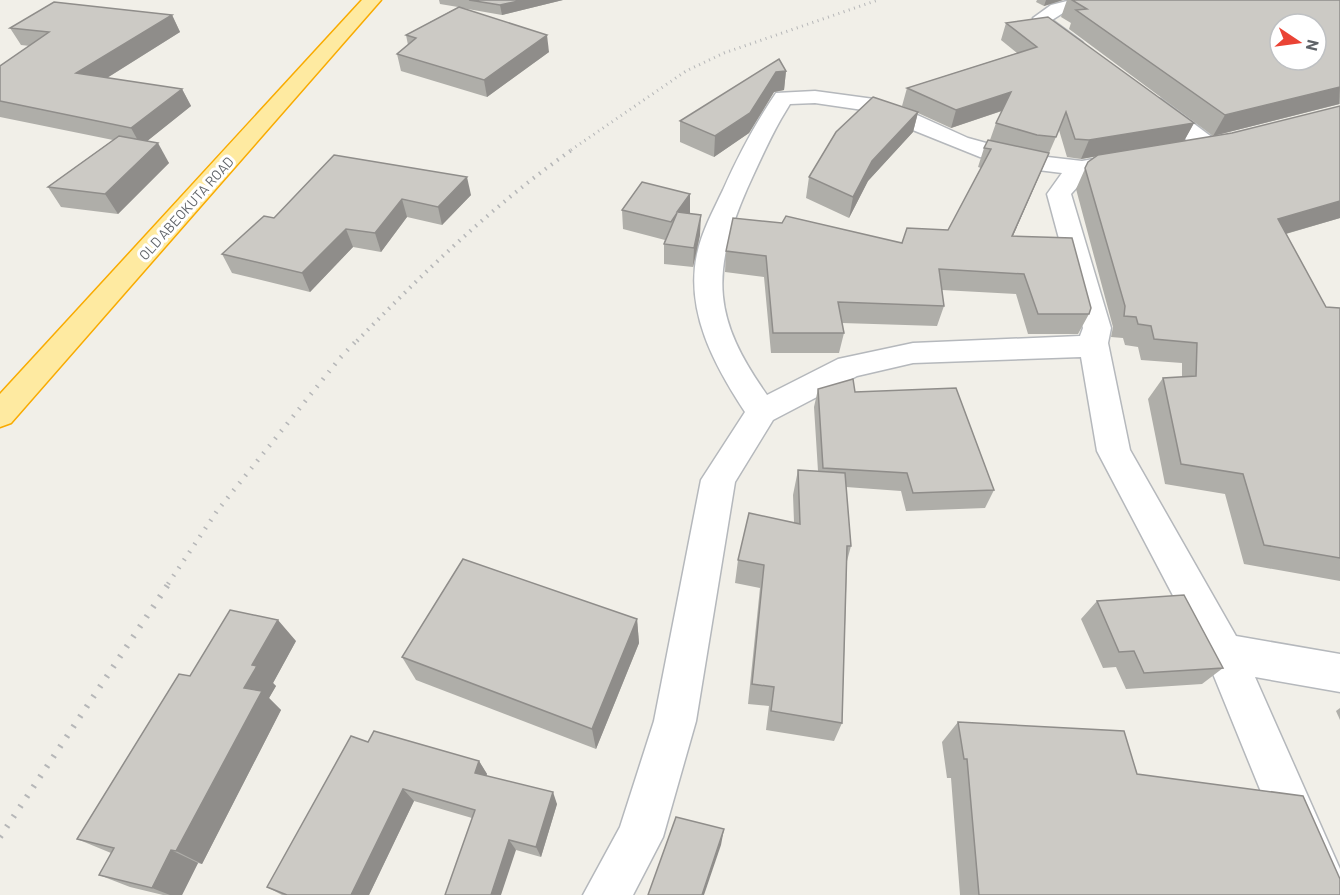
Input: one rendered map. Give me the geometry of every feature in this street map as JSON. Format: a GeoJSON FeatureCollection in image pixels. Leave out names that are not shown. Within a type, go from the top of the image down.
{"type":"FeatureCollection","features":[{"type":"Feature","properties":{"kind":"highway","name":"OLD ABEOKUTA ROAD"},"geometry":{"type":"LineString","coordinates":[[0,415],[372,0]]}},
{"type":"Feature","properties":{"kind":"street"},"geometry":{"type":"LineString","coordinates":[[1090,57],[1044,23],[1042,18],[1057,9],[1093,0]]}},
{"type":"Feature","properties":{"kind":"street"},"geometry":{"type":"LineString","coordinates":[[1136,91],[1209,146]]}},
{"type":"Feature","properties":{"kind":"street"},"geometry":{"type":"LineString","coordinates":[[762,412],[737,378],[718,340],[707,281],[716,230],[753,147],[784,98],[815,97],[866,104],[896,114],[941,136],[988,152],[1030,162],[1080,168],[1209,146],[1241,138]]}},
{"type":"Feature","properties":{"kind":"street"},"geometry":{"type":"LineString","coordinates":[[1080,168],[1067,177],[1059,194],[1097,328],[1093,343],[1114,451],[1224,653],[1288,798],[1327,895]]}},
{"type":"Feature","properties":{"kind":"street"},"geometry":{"type":"LineString","coordinates":[[607,895],[640,837],[675,721],[718,480],[762,412],[849,367],[913,353],[1074,348],[1093,343]]}},
{"type":"Feature","properties":{"kind":"street"},"geometry":{"type":"LineString","coordinates":[[1224,653],[1340,673]]}},
{"type":"Feature","properties":{"kind":"building"},"geometry":{"type":"Polygon","coordinates":[[[469,0],[523,0],[500,5],[469,0]]]}},
{"type":"Feature","properties":{"kind":"building"},"geometry":{"type":"Polygon","coordinates":[[[1072,0],[1340,0],[1340,87],[1225,115],[1076,10],[1087,9],[1072,0]]]}},
{"type":"Feature","properties":{"kind":"building"},"geometry":{"type":"Polygon","coordinates":[[[54,2],[172,15],[76,73],[182,89],[131,128],[0,101],[0,66],[49,32],[10,28],[54,2]]]}},
{"type":"Feature","properties":{"kind":"building"},"geometry":{"type":"Polygon","coordinates":[[[459,7],[547,35],[484,80],[397,54],[416,38],[406,35],[459,7]]]}},
{"type":"Feature","properties":{"kind":"building"},"geometry":{"type":"Polygon","coordinates":[[[1048,17],[1194,123],[1089,140],[1075,139],[1066,112],[1056,137],[1037,135],[996,123],[1011,92],[956,110],[907,88],[1037,47],[1006,23],[1048,17]]]}},
{"type":"Feature","properties":{"kind":"building"},"geometry":{"type":"Polygon","coordinates":[[[779,59],[786,71],[776,72],[750,113],[715,136],[680,121],[779,59]]]}},
{"type":"Feature","properties":{"kind":"building"},"geometry":{"type":"Polygon","coordinates":[[[873,97],[918,112],[872,161],[853,197],[809,177],[836,132],[873,97]]]}},
{"type":"Feature","properties":{"kind":"building"},"geometry":{"type":"Polygon","coordinates":[[[1340,106],[1340,201],[1278,219],[1326,307],[1340,308],[1340,558],[1264,545],[1243,474],[1181,464],[1163,378],[1196,376],[1197,343],[1154,339],[1151,326],[1138,324],[1136,317],[1124,316],[1125,306],[1085,168],[1088,162],[1098,155],[1232,133],[1340,106]]]}},
{"type":"Feature","properties":{"kind":"building"},"geometry":{"type":"Polygon","coordinates":[[[119,136],[158,143],[105,194],[48,187],[119,136]]]}},
{"type":"Feature","properties":{"kind":"building"},"geometry":{"type":"Polygon","coordinates":[[[988,140],[1049,153],[1012,236],[1072,238],[1091,308],[1089,314],[1038,314],[1024,274],[939,269],[944,306],[838,302],[844,333],[773,333],[766,256],[726,251],[733,218],[782,223],[786,216],[902,243],[907,228],[948,230],[991,149],[984,148],[988,140]]]}},
{"type":"Feature","properties":{"kind":"building"},"geometry":{"type":"Polygon","coordinates":[[[334,155],[467,177],[438,207],[402,199],[375,233],[346,229],[302,273],[222,254],[264,216],[274,218],[334,155]]]}},
{"type":"Feature","properties":{"kind":"building"},"geometry":{"type":"Polygon","coordinates":[[[642,182],[690,194],[677,212],[701,215],[694,248],[664,244],[677,213],[671,222],[622,210],[642,182]]]}},
{"type":"Feature","properties":{"kind":"building"},"geometry":{"type":"Polygon","coordinates":[[[853,379],[855,392],[956,388],[994,490],[913,493],[907,473],[823,468],[818,389],[853,379]]]}},
{"type":"Feature","properties":{"kind":"building"},"geometry":{"type":"Polygon","coordinates":[[[798,470],[845,473],[851,546],[847,546],[842,723],[771,711],[774,687],[752,684],[764,565],[738,560],[749,513],[800,524],[798,470]]]}},
{"type":"Feature","properties":{"kind":"building"},"geometry":{"type":"Polygon","coordinates":[[[463,559],[637,619],[592,729],[402,657],[463,559]]]}},
{"type":"Feature","properties":{"kind":"building"},"geometry":{"type":"Polygon","coordinates":[[[1184,595],[1223,668],[1144,673],[1134,651],[1119,652],[1097,601],[1184,595]]]}},
{"type":"Feature","properties":{"kind":"building"},"geometry":{"type":"Polygon","coordinates":[[[230,610],[278,620],[252,665],[257,666],[244,688],[262,691],[176,851],[171,850],[152,888],[99,875],[114,848],[77,839],[179,674],[190,676],[230,610]]]}},
{"type":"Feature","properties":{"kind":"building"},"geometry":{"type":"Polygon","coordinates":[[[958,722],[1124,731],[1137,774],[1303,796],[1340,879],[1340,895],[979,895],[967,759],[964,759],[958,722]]]}},
{"type":"Feature","properties":{"kind":"building"},"geometry":{"type":"Polygon","coordinates":[[[374,731],[479,761],[475,773],[553,792],[536,847],[509,840],[491,895],[445,895],[475,810],[403,789],[351,895],[287,895],[267,887],[351,736],[368,742],[374,731]]]}},
{"type":"Feature","properties":{"kind":"building"},"geometry":{"type":"Polygon","coordinates":[[[676,817],[724,829],[702,895],[648,895],[676,817]]]}},
{"type":"Feature","properties":{"kind":"railway"},"geometry":{"type":"LineString","coordinates":[[571,150],[686,71],[724,53],[878,0]]}},
{"type":"Feature","properties":{"kind":"railway"},"geometry":{"type":"LineString","coordinates":[[357,341],[460,240],[515,193],[573,149]]}},
{"type":"Feature","properties":{"kind":"railway"},"geometry":{"type":"LineString","coordinates":[[168,584],[217,511],[340,358],[358,339]]}},
{"type":"Feature","properties":{"kind":"railway"},"geometry":{"type":"LineString","coordinates":[[0,837],[169,583]]}}]}
